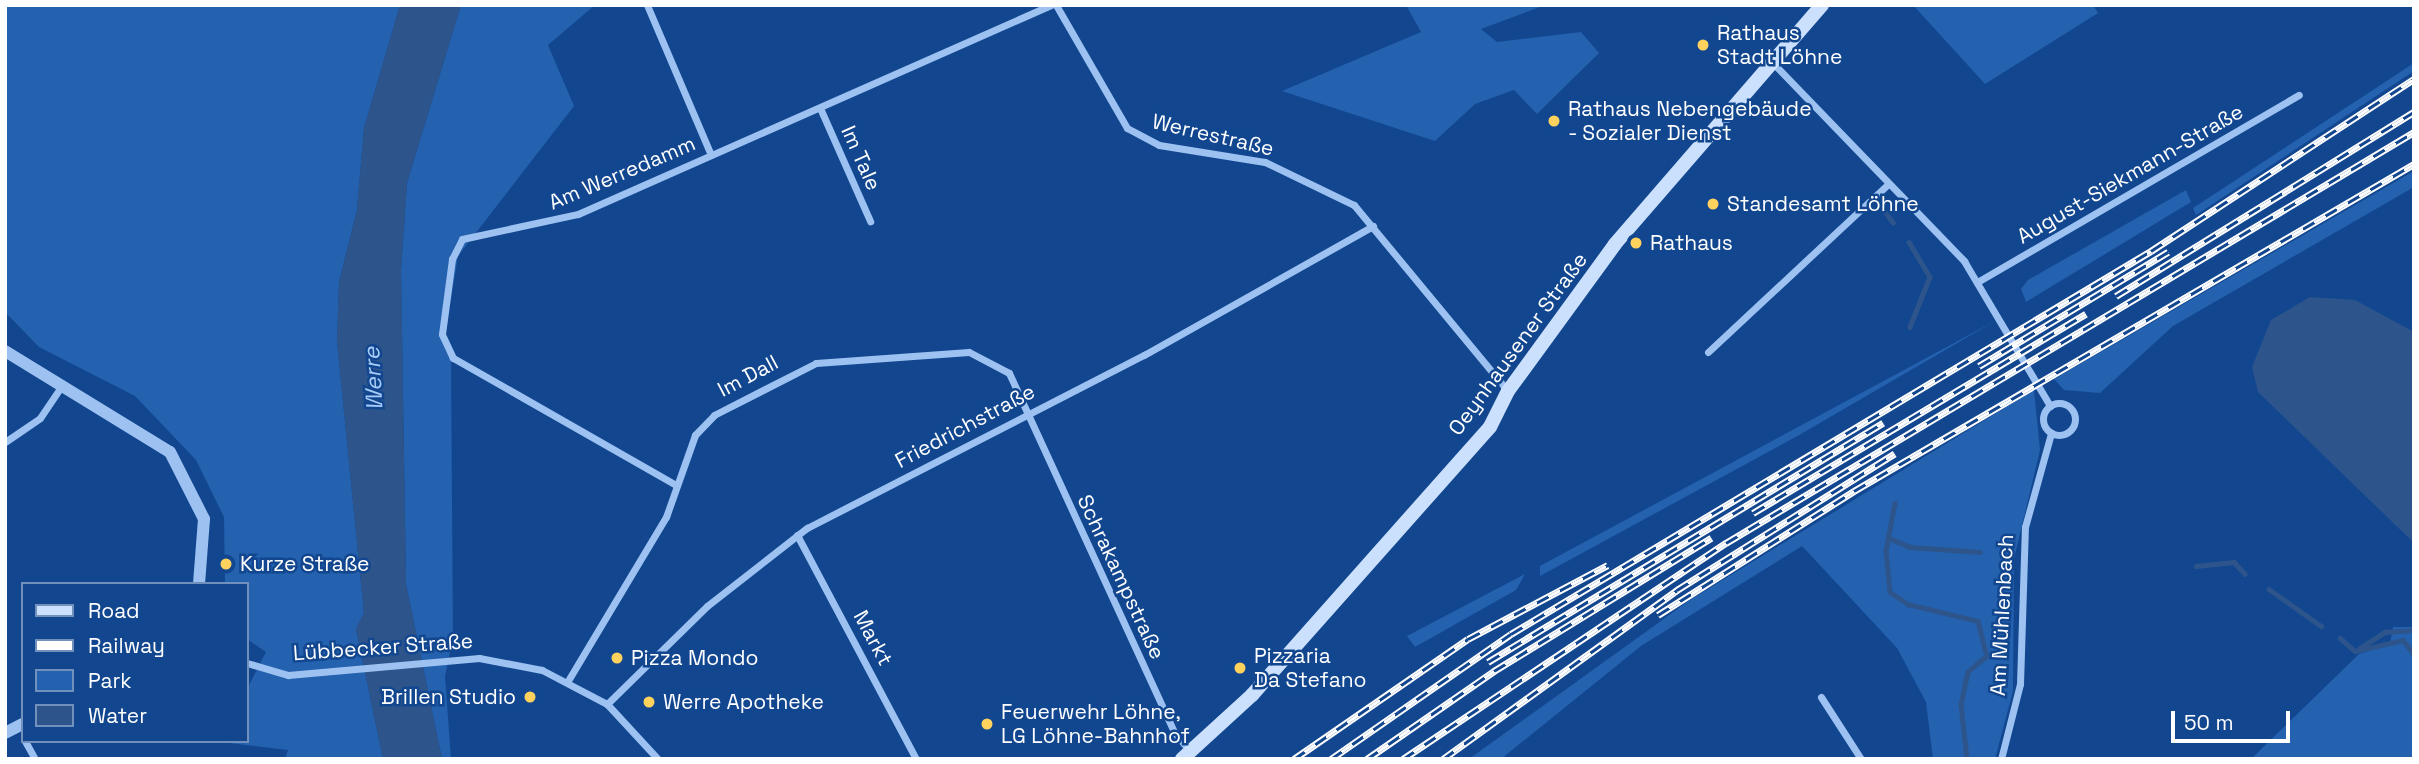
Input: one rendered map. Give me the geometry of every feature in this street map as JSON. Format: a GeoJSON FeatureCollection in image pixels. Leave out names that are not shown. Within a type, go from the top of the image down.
{"type":"FeatureCollection","features":[{"type":"Feature","properties":{"kind":"main road","name":"Oeynhausener Straße"},"geometry":{"type":"LineString","coordinates":[[1186,755],[1252,695],[1490,427],[1508,391],[1615,244],[1822,5]]}},
{"type":"Feature","properties":{"kind":"street","name":"Am Werredamm"},"geometry":{"type":"LineString","coordinates":[[647,5],[712,155]]}},
{"type":"Feature","properties":{"kind":"street","name":"Am Werredamm"},"geometry":{"type":"LineString","coordinates":[[676,485],[453,358],[442,334],[452,259],[462,239],[578,214],[1054,5]]}},
{"type":"Feature","properties":{"kind":"street","name":"Werrestraße"},"geometry":{"type":"LineString","coordinates":[[1054,5],[1127,128],[1159,145],[1265,162],[1339,194],[1373,226],[1508,391]]}},
{"type":"Feature","properties":{"kind":"street"},"geometry":{"type":"LineString","coordinates":[[1772,62],[1888,184],[1923,214],[1979,281],[2050,406]]}},
{"type":"Feature","properties":{"kind":"street","name":"August-Siekmann-Straße"},"geometry":{"type":"LineString","coordinates":[[1979,281],[2299,95]]}},
{"type":"Feature","properties":{"kind":"street","name":"Im Tale"},"geometry":{"type":"LineString","coordinates":[[820,108],[870,221]]}},
{"type":"Feature","properties":{"kind":"street"},"geometry":{"type":"LineString","coordinates":[[1708,352],[1888,184]]}},
{"type":"Feature","properties":{"kind":"street","name":"Friedrichstraße"},"geometry":{"type":"LineString","coordinates":[[607,704],[707,606],[797,535],[1373,226]]}},
{"type":"Feature","properties":{"kind":"street"},"geometry":{"type":"LineString","coordinates":[[5,351],[60,388],[142,430],[180,466],[204,519],[199,582]]}},
{"type":"Feature","properties":{"kind":"street","name":"Im Dall"},"geometry":{"type":"LineString","coordinates":[[569,679],[666,517],[695,435],[714,415],[816,363],[969,352],[1009,373],[1026,414]]}},
{"type":"Feature","properties":{"kind":"street"},"geometry":{"type":"LineString","coordinates":[[5,442],[40,418],[60,388]]}},
{"type":"Feature","properties":{"kind":"street"},"geometry":{"type":"LineString","coordinates":[[2064,405],[2074,416],[2068,432],[2051,433],[2043,418],[2050,406],[2064,405]]}},
{"type":"Feature","properties":{"kind":"street","name":"Schrakampstraße"},"geometry":{"type":"LineString","coordinates":[[1026,414],[1186,755]]}},
{"type":"Feature","properties":{"kind":"street","name":"Am Mühlenbach"},"geometry":{"type":"LineString","coordinates":[[2001,759],[2020,684],[2023,540],[2051,433]]}},
{"type":"Feature","properties":{"kind":"street","name":"Markt"},"geometry":{"type":"LineString","coordinates":[[797,535],[916,759]]}},
{"type":"Feature","properties":{"kind":"street","name":"Lübbecker Straße"},"geometry":{"type":"LineString","coordinates":[[248,663],[288,675],[326,675],[444,659],[479,657],[569,679],[607,704],[658,759]]}},
{"type":"Feature","properties":{"kind":"street"},"geometry":{"type":"LineString","coordinates":[[1821,697],[1861,759]]}},
{"type":"Feature","properties":{"kind":"street"},"geometry":{"type":"LineString","coordinates":[[25,743],[35,759]]}},
{"type":"Feature","properties":{"kind":"green space"},"geometry":{"type":"Polygon","coordinates":[[[5,5],[400,5],[364,128],[357,210],[339,282],[337,341],[364,613],[356,629],[383,759],[285,759],[288,750],[229,743],[248,743],[248,687],[266,652],[248,640],[248,582],[225,582],[224,517],[196,460],[135,396],[39,347],[5,312],[5,5]]]}},
{"type":"Feature","properties":{"kind":"green space"},"geometry":{"type":"Polygon","coordinates":[[[461,5],[595,5],[548,45],[574,106],[458,256],[444,342],[451,359],[453,638],[445,676],[451,759],[442,759],[406,584],[401,270],[407,183],[461,5]]]}},
{"type":"Feature","properties":{"kind":"green space"},"geometry":{"type":"Polygon","coordinates":[[[1406,5],[1545,5],[1481,29],[1497,42],[1581,32],[1599,53],[1537,114],[1514,90],[1475,104],[1435,141],[1282,91],[1421,32],[1406,5]]]}},
{"type":"Feature","properties":{"kind":"green space"},"geometry":{"type":"Polygon","coordinates":[[[1913,5],[2093,5],[2098,13],[1985,84],[1913,5]]]}},
{"type":"Feature","properties":{"kind":"green space"},"geometry":{"type":"Polygon","coordinates":[[[2414,63],[2414,71],[2196,215],[2193,208],[2414,63]]]}},
{"type":"Feature","properties":{"kind":"green space"},"geometry":{"type":"Polygon","coordinates":[[[2414,171],[2414,187],[2173,326],[2100,393],[2064,390],[2054,379],[2414,171]]]}},
{"type":"Feature","properties":{"kind":"green space"},"geometry":{"type":"Polygon","coordinates":[[[2186,190],[2191,202],[2026,302],[2021,289],[2028,280],[2186,190]]]}},
{"type":"Feature","properties":{"kind":"green space"},"geometry":{"type":"Polygon","coordinates":[[[1995,321],[1801,434],[1540,576],[1540,566],[1995,321]]]}},
{"type":"Feature","properties":{"kind":"green space"},"geometry":{"type":"Polygon","coordinates":[[[2034,390],[2040,450],[2014,559],[2013,691],[1995,759],[1933,759],[1926,702],[1897,648],[1802,546],[1641,646],[1501,759],[1469,759],[1690,600],[2034,390]]]}},
{"type":"Feature","properties":{"kind":"green space"},"geometry":{"type":"Polygon","coordinates":[[[1525,574],[1516,590],[1415,647],[1407,636],[1525,574]]]}},
{"type":"Feature","properties":{"kind":"green space"},"geometry":{"type":"Polygon","coordinates":[[[2393,627],[2414,627],[2414,759],[2251,759],[2359,654],[2390,644],[2393,627]]]}},
{"type":"Feature","properties":{"kind":"water","name":"Werre"},"geometry":{"type":"Polygon","coordinates":[[[400,5],[461,5],[407,183],[401,270],[406,584],[442,759],[383,759],[356,629],[364,613],[337,341],[339,282],[357,210],[364,128],[400,5]]]}},
{"type":"Feature","properties":{"kind":"water"},"geometry":{"type":"Polygon","coordinates":[[[2310,297],[2355,300],[2414,332],[2414,543],[2258,392],[2252,367],[2271,320],[2310,297]]]}},
{"type":"Feature","properties":{"kind":"waterway"},"geometry":{"type":"LineString","coordinates":[[1879,203],[1893,222]]}},
{"type":"Feature","properties":{"kind":"waterway"},"geometry":{"type":"LineString","coordinates":[[1909,242],[1930,277],[1910,327]]}},
{"type":"Feature","properties":{"kind":"waterway"},"geometry":{"type":"LineString","coordinates":[[1895,503],[1886,551],[1890,592],[1908,604],[1978,621],[1987,656],[1968,672],[1961,704],[1967,759]]}},
{"type":"Feature","properties":{"kind":"waterway"},"geometry":{"type":"LineString","coordinates":[[1889,538],[1910,547],[1980,552]]}},
{"type":"Feature","properties":{"kind":"waterway"},"geometry":{"type":"LineString","coordinates":[[2196,566],[2234,562],[2245,574]]}},
{"type":"Feature","properties":{"kind":"waterway"},"geometry":{"type":"LineString","coordinates":[[2269,589],[2321,626]]}},
{"type":"Feature","properties":{"kind":"waterway"},"geometry":{"type":"LineString","coordinates":[[2360,648],[2385,632],[2414,630]]}},
{"type":"Feature","properties":{"kind":"waterway"},"geometry":{"type":"LineString","coordinates":[[2340,638],[2355,651],[2403,640],[2414,654]]}},
{"type":"Feature","properties":{"kind":"railway"},"geometry":{"type":"LineString","coordinates":[[1331,759],[1511,634],[2151,251],[2414,79]]}},
{"type":"Feature","properties":{"kind":"railway"},"geometry":{"type":"LineString","coordinates":[[2116,296],[2414,112]]}},
{"type":"Feature","properties":{"kind":"railway"},"geometry":{"type":"LineString","coordinates":[[1403,759],[1726,543],[2414,132]]}},
{"type":"Feature","properties":{"kind":"railway"},"geometry":{"type":"LineString","coordinates":[[1658,615],[1854,491],[2414,164]]}},
{"type":"Feature","properties":{"kind":"railway"},"geometry":{"type":"LineString","coordinates":[[1979,366],[2168,252]]}},
{"type":"Feature","properties":{"kind":"railway"},"geometry":{"type":"LineString","coordinates":[[1753,513],[2086,314]]}},
{"type":"Feature","properties":{"kind":"railway"},"geometry":{"type":"LineString","coordinates":[[1488,662],[1883,423]]}},
{"type":"Feature","properties":{"kind":"railway"},"geometry":{"type":"LineString","coordinates":[[1443,759],[1677,590],[1895,453]]}},
{"type":"Feature","properties":{"kind":"railway"},"geometry":{"type":"LineString","coordinates":[[1367,759],[1494,671],[1711,538]]}},
{"type":"Feature","properties":{"kind":"railway"},"geometry":{"type":"LineString","coordinates":[[1294,759],[1468,639],[1608,565]]}},
{"type":"Feature","properties":{"kind":"place","name":"Rathaus Stadt Löhne"},"geometry":{"type":"Point","coordinates":[1703,45]}},
{"type":"Feature","properties":{"kind":"place","name":"Rathaus Nebengebäude - Sozialer Dienst"},"geometry":{"type":"Point","coordinates":[1554,121]}},
{"type":"Feature","properties":{"kind":"place","name":"Standesamt Löhne"},"geometry":{"type":"Point","coordinates":[1713,204]}},
{"type":"Feature","properties":{"kind":"place","name":"Rathaus"},"geometry":{"type":"Point","coordinates":[1636,243]}},
{"type":"Feature","properties":{"kind":"place","name":"Kurze Straße"},"geometry":{"type":"Point","coordinates":[226,564]}},
{"type":"Feature","properties":{"kind":"place","name":"Pizza Mondo"},"geometry":{"type":"Point","coordinates":[617,658]}},
{"type":"Feature","properties":{"kind":"place","name":"Pizzaria Da Stefano"},"geometry":{"type":"Point","coordinates":[1240,668]}},
{"type":"Feature","properties":{"kind":"place","name":"Brillen Studio"},"geometry":{"type":"Point","coordinates":[530,697]}},
{"type":"Feature","properties":{"kind":"place","name":"Werre Apotheke"},"geometry":{"type":"Point","coordinates":[649,702]}},
{"type":"Feature","properties":{"kind":"place","name":"Feuerwehr Löhne, LG Löhne-Bahnhof"},"geometry":{"type":"Point","coordinates":[987,724]}}]}
